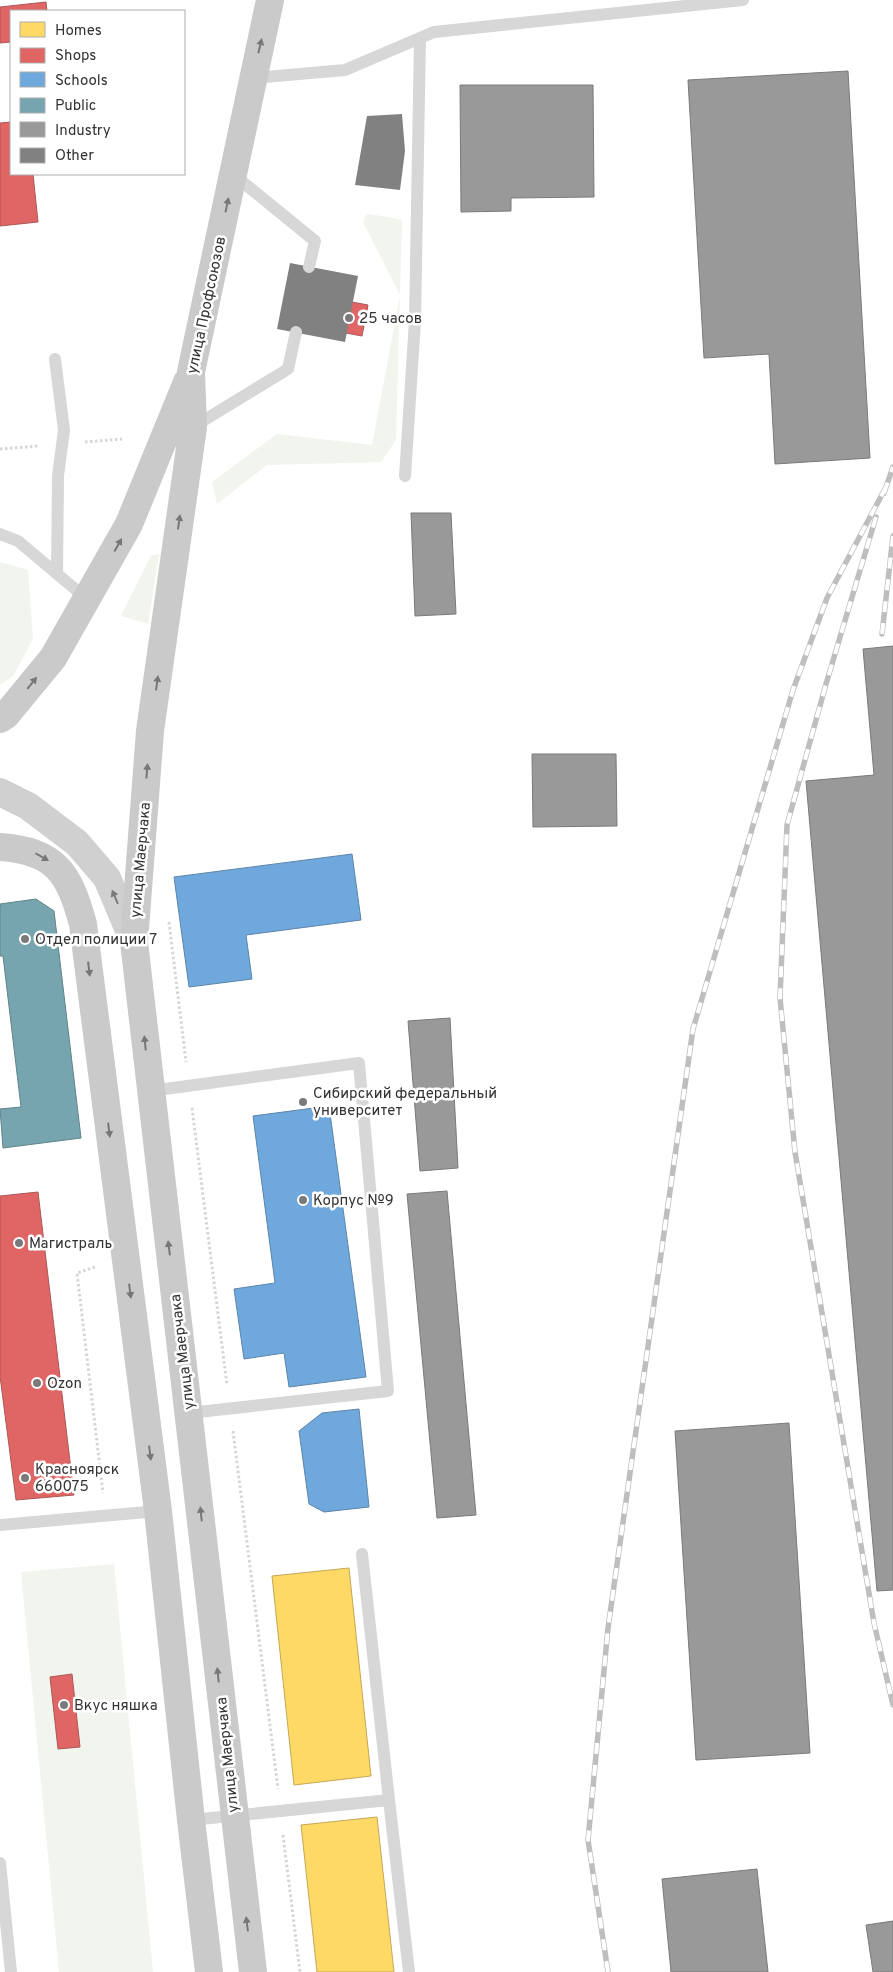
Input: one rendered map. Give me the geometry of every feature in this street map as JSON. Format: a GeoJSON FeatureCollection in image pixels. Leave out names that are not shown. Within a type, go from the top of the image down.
{"type":"FeatureCollection","features":[{"type":"Feature","properties":{"kind":"main road","name":"улица Профсоюзов"},"geometry":{"type":"LineString","coordinates":[[150,732],[193,427],[191,372],[270,0]]}},
{"type":"Feature","properties":{"kind":"main road"},"geometry":{"type":"LineString","coordinates":[[0,719],[6,715],[52,658],[129,524],[191,372]]}},
{"type":"Feature","properties":{"kind":"main road","name":"улица Маерчака"},"geometry":{"type":"LineString","coordinates":[[150,732],[134,942],[253,1972]]}},
{"type":"Feature","properties":{"kind":"main road"},"geometry":{"type":"LineString","coordinates":[[0,792],[28,806],[77,844],[107,878],[134,942]]}},
{"type":"Feature","properties":{"kind":"main road"},"geometry":{"type":"LineString","coordinates":[[0,847],[22,849],[40,855],[62,871],[76,898],[83,924],[146,1511],[190,1820],[209,1972]]}},
{"type":"Feature","properties":{"kind":"lane"},"geometry":{"type":"LineString","coordinates":[[253,78],[345,70],[434,32],[743,0]]}},
{"type":"Feature","properties":{"kind":"lane"},"geometry":{"type":"LineString","coordinates":[[405,476],[415,321],[420,38]]}},
{"type":"Feature","properties":{"kind":"lane"},"geometry":{"type":"LineString","coordinates":[[234,175],[315,240],[309,267]]}},
{"type":"Feature","properties":{"kind":"lane"},"geometry":{"type":"LineString","coordinates":[[193,427],[288,369],[296,332]]}},
{"type":"Feature","properties":{"kind":"lane"},"geometry":{"type":"LineString","coordinates":[[55,358],[64,430],[58,476],[57,574]]}},
{"type":"Feature","properties":{"kind":"lane"},"geometry":{"type":"LineString","coordinates":[[0,534],[18,541],[87,599]]}},
{"type":"Feature","properties":{"kind":"lane"},"geometry":{"type":"LineString","coordinates":[[150,1091],[359,1063],[388,1391],[189,1412]]}},
{"type":"Feature","properties":{"kind":"lane"},"geometry":{"type":"LineString","coordinates":[[0,1525],[146,1511]]}},
{"type":"Feature","properties":{"kind":"lane"},"geometry":{"type":"LineString","coordinates":[[362,1554],[409,1972]]}},
{"type":"Feature","properties":{"kind":"lane"},"geometry":{"type":"LineString","coordinates":[[190,1820],[389,1800]]}},
{"type":"Feature","properties":{"kind":"lane"},"geometry":{"type":"LineString","coordinates":[[0,1863],[11,1972]]}},
{"type":"Feature","properties":{"kind":"path"},"geometry":{"type":"LineString","coordinates":[[168,918],[300,1972]]}},
{"type":"Feature","properties":{"kind":"path"},"geometry":{"type":"LineString","coordinates":[[100,1266],[77,1272],[103,1494],[146,1511]]}},
{"type":"Feature","properties":{"kind":"shaded area"},"geometry":{"type":"Polygon","coordinates":[[[370,214],[402,220],[400,295],[363,222],[366,215],[370,214]]]}},
{"type":"Feature","properties":{"kind":"shaded area"},"geometry":{"type":"Polygon","coordinates":[[[400,295],[396,440],[381,462],[267,465],[217,504],[212,482],[277,434],[372,445],[400,295]]]}},
{"type":"Feature","properties":{"kind":"shaded area"},"geometry":{"type":"Polygon","coordinates":[[[159,554],[148,624],[121,616],[151,556],[159,554]]]}},
{"type":"Feature","properties":{"kind":"shaded area"},"geometry":{"type":"Polygon","coordinates":[[[0,562],[28,570],[33,639],[13,676],[0,685],[0,562]]]}},
{"type":"Feature","properties":{"kind":"shaded area"},"geometry":{"type":"Polygon","coordinates":[[[114,1564],[153,1972],[59,1972],[21,1572],[114,1564]]]}},
{"type":"Feature","properties":{"kind":"building: Homes"},"geometry":{"type":"Polygon","coordinates":[[[349,1568],[371,1776],[294,1785],[272,1576],[349,1568]]]}},
{"type":"Feature","properties":{"kind":"building: Homes"},"geometry":{"type":"Polygon","coordinates":[[[377,1817],[394,1972],[317,1972],[301,1825],[377,1817]]]}},
{"type":"Feature","properties":{"kind":"building: Shops"},"geometry":{"type":"Polygon","coordinates":[[[46,2],[47,10],[10,10],[10,42],[0,43],[0,7],[46,2]]]}},
{"type":"Feature","properties":{"kind":"building: Shops"},"geometry":{"type":"Polygon","coordinates":[[[10,122],[10,175],[33,175],[38,222],[0,226],[0,123],[10,122]]]}},
{"type":"Feature","properties":{"kind":"building: Shops","name":"25 часов"},"geometry":{"type":"Polygon","coordinates":[[[336,299],[368,305],[362,336],[330,330],[336,299]]]}},
{"type":"Feature","properties":{"kind":"building: Shops"},"geometry":{"type":"Polygon","coordinates":[[[38,1192],[74,1495],[16,1500],[0,1376],[0,1196],[38,1192]]]}},
{"type":"Feature","properties":{"kind":"building: Shops","name":"Вкус няшка"},"geometry":{"type":"Polygon","coordinates":[[[72,1674],[80,1747],[58,1749],[50,1677],[72,1674]]]}},
{"type":"Feature","properties":{"kind":"building: Schools"},"geometry":{"type":"Polygon","coordinates":[[[352,854],[361,920],[246,935],[252,979],[189,987],[174,877],[352,854]]]}},
{"type":"Feature","properties":{"kind":"building: Schools","name":"Корпус №9"},"geometry":{"type":"Polygon","coordinates":[[[329,1106],[366,1377],[289,1387],[284,1353],[244,1359],[234,1289],[275,1283],[253,1116],[329,1106]]]}},
{"type":"Feature","properties":{"kind":"building: Schools"},"geometry":{"type":"Polygon","coordinates":[[[359,1409],[369,1507],[324,1512],[309,1504],[299,1431],[322,1413],[359,1409]]]}},
{"type":"Feature","properties":{"kind":"building: Public"},"geometry":{"type":"Polygon","coordinates":[[[36,899],[54,911],[81,1138],[3,1148],[0,1109],[21,1107],[3,956],[0,956],[0,904],[36,899]]]}},
{"type":"Feature","properties":{"kind":"building: Industry"},"geometry":{"type":"Polygon","coordinates":[[[848,71],[870,458],[775,464],[769,354],[704,358],[688,80],[848,71]]]}},
{"type":"Feature","properties":{"kind":"building: Industry"},"geometry":{"type":"Polygon","coordinates":[[[460,85],[593,85],[594,197],[511,198],[511,211],[461,212],[460,85]]]}},
{"type":"Feature","properties":{"kind":"building: Industry"},"geometry":{"type":"Polygon","coordinates":[[[411,513],[451,513],[456,614],[415,616],[411,513]]]}},
{"type":"Feature","properties":{"kind":"building: Industry"},"geometry":{"type":"Polygon","coordinates":[[[893,646],[893,1590],[877,1591],[806,781],[874,775],[863,649],[893,646]]]}},
{"type":"Feature","properties":{"kind":"building: Industry"},"geometry":{"type":"Polygon","coordinates":[[[532,754],[616,754],[617,826],[533,827],[532,754]]]}},
{"type":"Feature","properties":{"kind":"building: Industry"},"geometry":{"type":"Polygon","coordinates":[[[450,1018],[458,1168],[420,1171],[408,1021],[450,1018]]]}},
{"type":"Feature","properties":{"kind":"building: Industry"},"geometry":{"type":"Polygon","coordinates":[[[447,1191],[476,1515],[437,1518],[407,1194],[447,1191]]]}},
{"type":"Feature","properties":{"kind":"building: Industry"},"geometry":{"type":"Polygon","coordinates":[[[789,1423],[810,1753],[696,1760],[675,1431],[789,1423]]]}},
{"type":"Feature","properties":{"kind":"building: Industry"},"geometry":{"type":"Polygon","coordinates":[[[757,1869],[768,1972],[671,1972],[662,1879],[757,1869]]]}},
{"type":"Feature","properties":{"kind":"building: Industry"},"geometry":{"type":"Polygon","coordinates":[[[893,1921],[893,1972],[873,1972],[866,1925],[893,1921]]]}},
{"type":"Feature","properties":{"kind":"building: Other"},"geometry":{"type":"Polygon","coordinates":[[[402,114],[405,151],[400,190],[355,185],[367,116],[402,114]]]}},
{"type":"Feature","properties":{"kind":"building: Other"},"geometry":{"type":"Polygon","coordinates":[[[290,263],[358,276],[345,342],[277,329],[290,263]]]}},
{"type":"Feature","properties":{"kind":"railway"},"geometry":{"type":"LineString","coordinates":[[884,493],[893,467]]}},
{"type":"Feature","properties":{"kind":"railway"},"geometry":{"type":"LineString","coordinates":[[608,1972],[588,1840],[608,1628],[693,1029],[793,690],[827,598],[886,487]]}},
{"type":"Feature","properties":{"kind":"railway"},"geometry":{"type":"LineString","coordinates":[[876,517],[826,684],[787,825],[780,998],[795,1152],[874,1623],[893,1705]]}},
{"type":"Feature","properties":{"kind":"railway"},"geometry":{"type":"LineString","coordinates":[[882,634],[893,536]]}},
{"type":"Feature","properties":{"kind":"place","name":"25 часов"},"geometry":{"type":"Point","coordinates":[349,318]}},
{"type":"Feature","properties":{"kind":"place","name":"Отдел полиции 7"},"geometry":{"type":"Point","coordinates":[25,939]}},
{"type":"Feature","properties":{"kind":"place","name":"Сибирский федеральный университет"},"geometry":{"type":"Point","coordinates":[303,1102]}},
{"type":"Feature","properties":{"kind":"place","name":"Корпус №9"},"geometry":{"type":"Point","coordinates":[303,1200]}},
{"type":"Feature","properties":{"kind":"place","name":"Магистраль"},"geometry":{"type":"Point","coordinates":[19,1243]}},
{"type":"Feature","properties":{"kind":"place","name":"Ozon"},"geometry":{"type":"Point","coordinates":[37,1383]}},
{"type":"Feature","properties":{"kind":"place","name":"Красноярск 660075"},"geometry":{"type":"Point","coordinates":[25,1478]}},
{"type":"Feature","properties":{"kind":"place","name":"Вкус няшка"},"geometry":{"type":"Point","coordinates":[64,1705]}}]}
